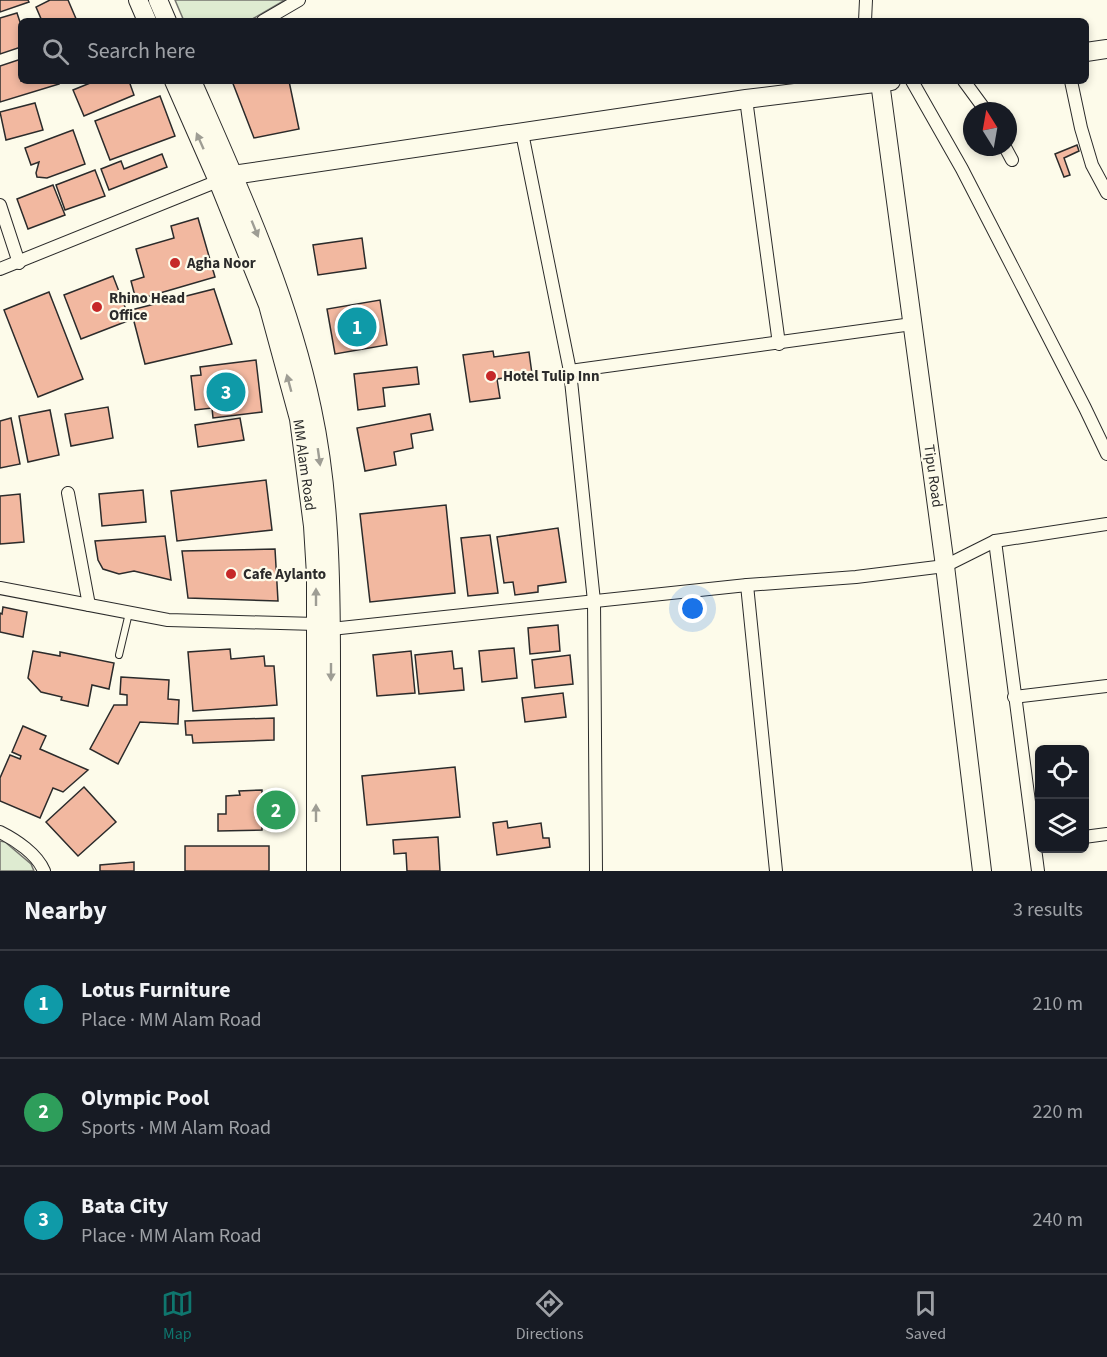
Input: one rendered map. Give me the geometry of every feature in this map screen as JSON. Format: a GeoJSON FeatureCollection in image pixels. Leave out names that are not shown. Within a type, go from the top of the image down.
{"type":"FeatureCollection","features":[{"type":"Feature","properties":{"kind":"street"},"geometry":{"type":"LineString","coordinates":[[138,0],[146,18]]}},
{"type":"Feature","properties":{"kind":"street"},"geometry":{"type":"LineString","coordinates":[[158,0],[165,18]]}},
{"type":"Feature","properties":{"kind":"street"},"geometry":{"type":"LineString","coordinates":[[268,18],[299,0]]}},
{"type":"Feature","properties":{"kind":"street"},"geometry":{"type":"LineString","coordinates":[[865,18],[866,0]]}},
{"type":"Feature","properties":{"kind":"street"},"geometry":{"type":"LineString","coordinates":[[1089,52],[1107,49]]}},
{"type":"Feature","properties":{"kind":"street","name":"MM Alam Road"},"geometry":{"type":"LineString","coordinates":[[176,84],[226,178],[283,298],[312,409],[328,517],[316,871]]}},
{"type":"Feature","properties":{"kind":"street","name":"MM Alam Road"},"geometry":{"type":"LineString","coordinates":[[193,84],[226,178]]}},
{"type":"Feature","properties":{"kind":"street"},"geometry":{"type":"LineString","coordinates":[[0,269],[226,178],[746,99],[860,84]]}},
{"type":"Feature","properties":{"kind":"street","name":"Tipu Road"},"geometry":{"type":"LineString","coordinates":[[875,84],[912,324],[945,566],[982,871]]}},
{"type":"Feature","properties":{"kind":"street"},"geometry":{"type":"LineString","coordinates":[[914,84],[962,169],[1107,454]]}},
{"type":"Feature","properties":{"kind":"street"},"geometry":{"type":"LineString","coordinates":[[966,84],[979,102]]}},
{"type":"Feature","properties":{"kind":"street"},"geometry":{"type":"LineString","coordinates":[[1072,84],[1092,165],[1107,193]]}},
{"type":"Feature","properties":{"kind":"street"},"geometry":{"type":"LineString","coordinates":[[746,99],[779,344]]}},
{"type":"Feature","properties":{"kind":"street"},"geometry":{"type":"LineString","coordinates":[[522,133],[570,372],[594,601],[596,871]]}},
{"type":"Feature","properties":{"kind":"street"},"geometry":{"type":"LineString","coordinates":[[1010,156],[1012,160]]}},
{"type":"Feature","properties":{"kind":"street"},"geometry":{"type":"LineString","coordinates":[[0,205],[19,263]]}},
{"type":"Feature","properties":{"kind":"street"},"geometry":{"type":"LineString","coordinates":[[570,372],[912,324]]}},
{"type":"Feature","properties":{"kind":"street"},"geometry":{"type":"LineString","coordinates":[[68,493],[89,605]]}},
{"type":"Feature","properties":{"kind":"street"},"geometry":{"type":"LineString","coordinates":[[0,588],[168,620],[323,626],[747,585],[856,577],[945,566],[995,541],[1107,524]]}},
{"type":"Feature","properties":{"kind":"street"},"geometry":{"type":"LineString","coordinates":[[995,541],[1014,697],[1035,830]]}},
{"type":"Feature","properties":{"kind":"street"},"geometry":{"type":"LineString","coordinates":[[747,585],[776,871]]}},
{"type":"Feature","properties":{"kind":"street","name":"MM Alam Road"},"geometry":{"type":"LineString","coordinates":[[323,626],[332,871]]}},
{"type":"Feature","properties":{"kind":"street"},"geometry":{"type":"LineString","coordinates":[[1014,697],[1107,686]]}},
{"type":"Feature","properties":{"kind":"street"},"geometry":{"type":"LineString","coordinates":[[0,832],[22,846],[40,862],[44,871]]}},
{"type":"Feature","properties":{"kind":"street"},"geometry":{"type":"LineString","coordinates":[[1089,836],[1107,834]]}},
{"type":"Feature","properties":{"kind":"street"},"geometry":{"type":"LineString","coordinates":[[1037,853],[1038,871]]}},
{"type":"Feature","properties":{"kind":"lane"},"geometry":{"type":"LineString","coordinates":[[119,655],[129,613]]}},
{"type":"Feature","properties":{"kind":"green space"},"geometry":{"type":"Polygon","coordinates":[[[175,0],[285,0],[254,18],[183,18],[175,0]]]}},
{"type":"Feature","properties":{"kind":"green space"},"geometry":{"type":"Polygon","coordinates":[[[0,841],[5,842],[31,864],[34,871],[0,871],[0,841]]]}},
{"type":"Feature","properties":{"kind":"building"},"geometry":{"type":"Polygon","coordinates":[[[0,0],[28,0],[29,2],[0,12],[0,0]]]}},
{"type":"Feature","properties":{"kind":"building"},"geometry":{"type":"Polygon","coordinates":[[[50,0],[68,0],[76,18],[41,18],[36,7],[50,0]]]}},
{"type":"Feature","properties":{"kind":"building"},"geometry":{"type":"Polygon","coordinates":[[[17,13],[19,18],[18,48],[0,54],[0,18],[17,13]]]}},
{"type":"Feature","properties":{"kind":"building"},"geometry":{"type":"Polygon","coordinates":[[[18,60],[18,84],[59,84],[0,102],[0,66],[18,60]]]}},
{"type":"Feature","properties":{"kind":"building"},"geometry":{"type":"Polygon","coordinates":[[[88,84],[130,84],[134,95],[84,116],[73,90],[88,84]]]}},
{"type":"Feature","properties":{"kind":"building"},"geometry":{"type":"Polygon","coordinates":[[[233,84],[290,84],[299,129],[254,138],[233,84]]]}},
{"type":"Feature","properties":{"kind":"building"},"geometry":{"type":"Polygon","coordinates":[[[160,96],[175,136],[110,160],[95,121],[160,96]]]}},
{"type":"Feature","properties":{"kind":"building"},"geometry":{"type":"Polygon","coordinates":[[[35,103],[43,130],[6,140],[0,112],[35,103]]]}},
{"type":"Feature","properties":{"kind":"building"},"geometry":{"type":"Polygon","coordinates":[[[73,130],[85,164],[47,178],[37,177],[39,162],[31,165],[25,148],[73,130]]]}},
{"type":"Feature","properties":{"kind":"building"},"geometry":{"type":"Polygon","coordinates":[[[1077,145],[1079,151],[1064,158],[1070,175],[1064,177],[1055,154],[1077,145]]]}},
{"type":"Feature","properties":{"kind":"building"},"geometry":{"type":"Polygon","coordinates":[[[162,154],[167,167],[109,190],[101,169],[121,161],[124,169],[162,154]]]}},
{"type":"Feature","properties":{"kind":"building"},"geometry":{"type":"Polygon","coordinates":[[[95,170],[105,196],[65,210],[56,185],[95,170]]]}},
{"type":"Feature","properties":{"kind":"building"},"geometry":{"type":"Polygon","coordinates":[[[53,185],[65,215],[28,229],[17,199],[53,185]]]}},
{"type":"Feature","properties":{"kind":"building","name":"Agha Noor"},"geometry":{"type":"Polygon","coordinates":[[[198,218],[215,277],[136,300],[131,281],[144,277],[136,249],[174,238],[171,226],[198,218]]]}},
{"type":"Feature","properties":{"kind":"building"},"geometry":{"type":"Polygon","coordinates":[[[362,238],[366,268],[318,275],[313,245],[362,238]]]}},
{"type":"Feature","properties":{"kind":"building","name":"Rhino Head Office"},"geometry":{"type":"Polygon","coordinates":[[[113,276],[130,320],[81,339],[64,295],[113,276]]]}},
{"type":"Feature","properties":{"kind":"building"},"geometry":{"type":"Polygon","coordinates":[[[214,289],[232,344],[145,364],[131,310],[214,289]]]}},
{"type":"Feature","properties":{"kind":"building"},"geometry":{"type":"Polygon","coordinates":[[[49,292],[83,379],[38,397],[4,310],[49,292]]]}},
{"type":"Feature","properties":{"kind":"building"},"geometry":{"type":"Polygon","coordinates":[[[380,300],[387,345],[335,354],[327,309],[380,300]]]}},
{"type":"Feature","properties":{"kind":"building","name":"Hotel Tulip Inn"},"geometry":{"type":"Polygon","coordinates":[[[493,351],[494,357],[529,352],[532,374],[497,379],[500,398],[470,402],[463,355],[493,351]]]}},
{"type":"Feature","properties":{"kind":"building"},"geometry":{"type":"Polygon","coordinates":[[[256,360],[262,412],[213,418],[212,408],[195,410],[191,376],[201,375],[200,367],[256,360]]]}},
{"type":"Feature","properties":{"kind":"building"},"geometry":{"type":"Polygon","coordinates":[[[417,367],[419,384],[383,388],[385,406],[358,410],[354,374],[417,367]]]}},
{"type":"Feature","properties":{"kind":"building"},"geometry":{"type":"Polygon","coordinates":[[[108,407],[113,438],[71,446],[65,414],[108,407]]]}},
{"type":"Feature","properties":{"kind":"building"},"geometry":{"type":"Polygon","coordinates":[[[50,410],[59,455],[28,462],[19,416],[50,410]]]}},
{"type":"Feature","properties":{"kind":"building"},"geometry":{"type":"Polygon","coordinates":[[[430,414],[433,430],[411,434],[413,448],[394,452],[396,465],[365,471],[357,428],[430,414]]]}},
{"type":"Feature","properties":{"kind":"building"},"geometry":{"type":"Polygon","coordinates":[[[11,418],[20,464],[0,468],[0,421],[11,418]]]}},
{"type":"Feature","properties":{"kind":"building"},"geometry":{"type":"Polygon","coordinates":[[[240,418],[244,440],[198,447],[195,425],[240,418]]]}},
{"type":"Feature","properties":{"kind":"building"},"geometry":{"type":"Polygon","coordinates":[[[266,480],[272,530],[177,541],[171,491],[266,480]]]}},
{"type":"Feature","properties":{"kind":"building"},"geometry":{"type":"Polygon","coordinates":[[[143,490],[146,522],[102,526],[99,494],[143,490]]]}},
{"type":"Feature","properties":{"kind":"building"},"geometry":{"type":"Polygon","coordinates":[[[20,494],[24,542],[0,544],[0,496],[20,494]]]}},
{"type":"Feature","properties":{"kind":"building"},"geometry":{"type":"Polygon","coordinates":[[[446,505],[455,593],[370,602],[360,514],[446,505]]]}},
{"type":"Feature","properties":{"kind":"building"},"geometry":{"type":"Polygon","coordinates":[[[558,528],[566,582],[538,586],[538,592],[515,595],[513,582],[504,583],[497,537],[558,528]]]}},
{"type":"Feature","properties":{"kind":"building"},"geometry":{"type":"Polygon","coordinates":[[[490,535],[498,593],[468,596],[461,538],[490,535]]]}},
{"type":"Feature","properties":{"kind":"building"},"geometry":{"type":"Polygon","coordinates":[[[165,536],[171,580],[134,571],[119,574],[103,569],[98,560],[95,541],[165,536]]]}},
{"type":"Feature","properties":{"kind":"building","name":"Cafe Aylanto"},"geometry":{"type":"Polygon","coordinates":[[[275,549],[278,601],[188,598],[182,551],[275,549]]]}},
{"type":"Feature","properties":{"kind":"building"},"geometry":{"type":"Polygon","coordinates":[[[3,607],[27,612],[23,637],[0,632],[0,613],[2,614],[3,607]]]}},
{"type":"Feature","properties":{"kind":"building"},"geometry":{"type":"Polygon","coordinates":[[[558,625],[560,651],[530,654],[528,628],[558,625]]]}},
{"type":"Feature","properties":{"kind":"building"},"geometry":{"type":"Polygon","coordinates":[[[514,648],[517,678],[482,682],[479,651],[514,648]]]}},
{"type":"Feature","properties":{"kind":"building"},"geometry":{"type":"Polygon","coordinates":[[[230,649],[231,659],[264,656],[265,666],[274,666],[277,705],[193,711],[188,652],[230,649]]]}},
{"type":"Feature","properties":{"kind":"building"},"geometry":{"type":"Polygon","coordinates":[[[33,651],[60,656],[60,652],[114,663],[109,689],[92,685],[88,706],[61,700],[62,697],[41,692],[28,678],[33,651]]]}},
{"type":"Feature","properties":{"kind":"building"},"geometry":{"type":"Polygon","coordinates":[[[411,651],[415,693],[377,696],[373,655],[411,651]]]}},
{"type":"Feature","properties":{"kind":"building"},"geometry":{"type":"Polygon","coordinates":[[[452,651],[454,669],[462,668],[464,690],[419,694],[415,655],[452,651]]]}},
{"type":"Feature","properties":{"kind":"building"},"geometry":{"type":"Polygon","coordinates":[[[570,655],[573,684],[535,688],[532,660],[570,655]]]}},
{"type":"Feature","properties":{"kind":"building"},"geometry":{"type":"Polygon","coordinates":[[[121,677],[169,680],[168,699],[179,700],[178,724],[140,722],[118,764],[90,749],[114,705],[127,705],[127,695],[120,694],[121,677]]]}},
{"type":"Feature","properties":{"kind":"building"},"geometry":{"type":"Polygon","coordinates":[[[563,693],[566,717],[525,722],[522,698],[563,693]]]}},
{"type":"Feature","properties":{"kind":"building"},"geometry":{"type":"Polygon","coordinates":[[[274,718],[274,740],[193,743],[192,735],[186,735],[185,721],[274,718]]]}},
{"type":"Feature","properties":{"kind":"building"},"geometry":{"type":"Polygon","coordinates":[[[23,726],[46,736],[40,749],[88,770],[63,792],[53,788],[40,818],[0,801],[0,778],[10,755],[20,759],[21,756],[12,752],[23,726]]]}},
{"type":"Feature","properties":{"kind":"building"},"geometry":{"type":"Polygon","coordinates":[[[455,767],[460,817],[367,825],[362,776],[455,767]]]}},
{"type":"Feature","properties":{"kind":"building"},"geometry":{"type":"Polygon","coordinates":[[[84,787],[116,822],[78,856],[46,822],[84,787]]]}},
{"type":"Feature","properties":{"kind":"building"},"geometry":{"type":"Polygon","coordinates":[[[262,790],[262,830],[218,831],[218,814],[226,814],[226,796],[240,795],[239,791],[262,790]]]}},
{"type":"Feature","properties":{"kind":"building"},"geometry":{"type":"Polygon","coordinates":[[[507,821],[508,828],[541,823],[543,838],[549,838],[550,847],[497,855],[493,823],[507,821]]]}},
{"type":"Feature","properties":{"kind":"building"},"geometry":{"type":"Polygon","coordinates":[[[438,837],[440,871],[407,871],[406,853],[394,854],[393,840],[438,837]]]}},
{"type":"Feature","properties":{"kind":"building"},"geometry":{"type":"Polygon","coordinates":[[[185,846],[269,846],[269,871],[185,871],[185,846]]]}},
{"type":"Feature","properties":{"kind":"building"},"geometry":{"type":"Polygon","coordinates":[[[134,862],[134,871],[100,871],[100,865],[134,862]]]}},
{"type":"Feature","properties":{"kind":"place","name":"Agha Noor"},"geometry":{"type":"Point","coordinates":[175,263]}},
{"type":"Feature","properties":{"kind":"place","name":"Rhino Head Office"},"geometry":{"type":"Point","coordinates":[97,307]}},
{"type":"Feature","properties":{"kind":"place","name":"Lotus Furniture"},"geometry":{"type":"Point","coordinates":[357,327]}},
{"type":"Feature","properties":{"kind":"place","name":"Hotel Tulip Inn"},"geometry":{"type":"Point","coordinates":[491,376]}},
{"type":"Feature","properties":{"kind":"place","name":"Bata City"},"geometry":{"type":"Point","coordinates":[226,392]}},
{"type":"Feature","properties":{"kind":"place","name":"Cafe Aylanto"},"geometry":{"type":"Point","coordinates":[231,574]}},
{"type":"Feature","properties":{"kind":"place","name":"Olympic Pool"},"geometry":{"type":"Point","coordinates":[276,810]}}]}
